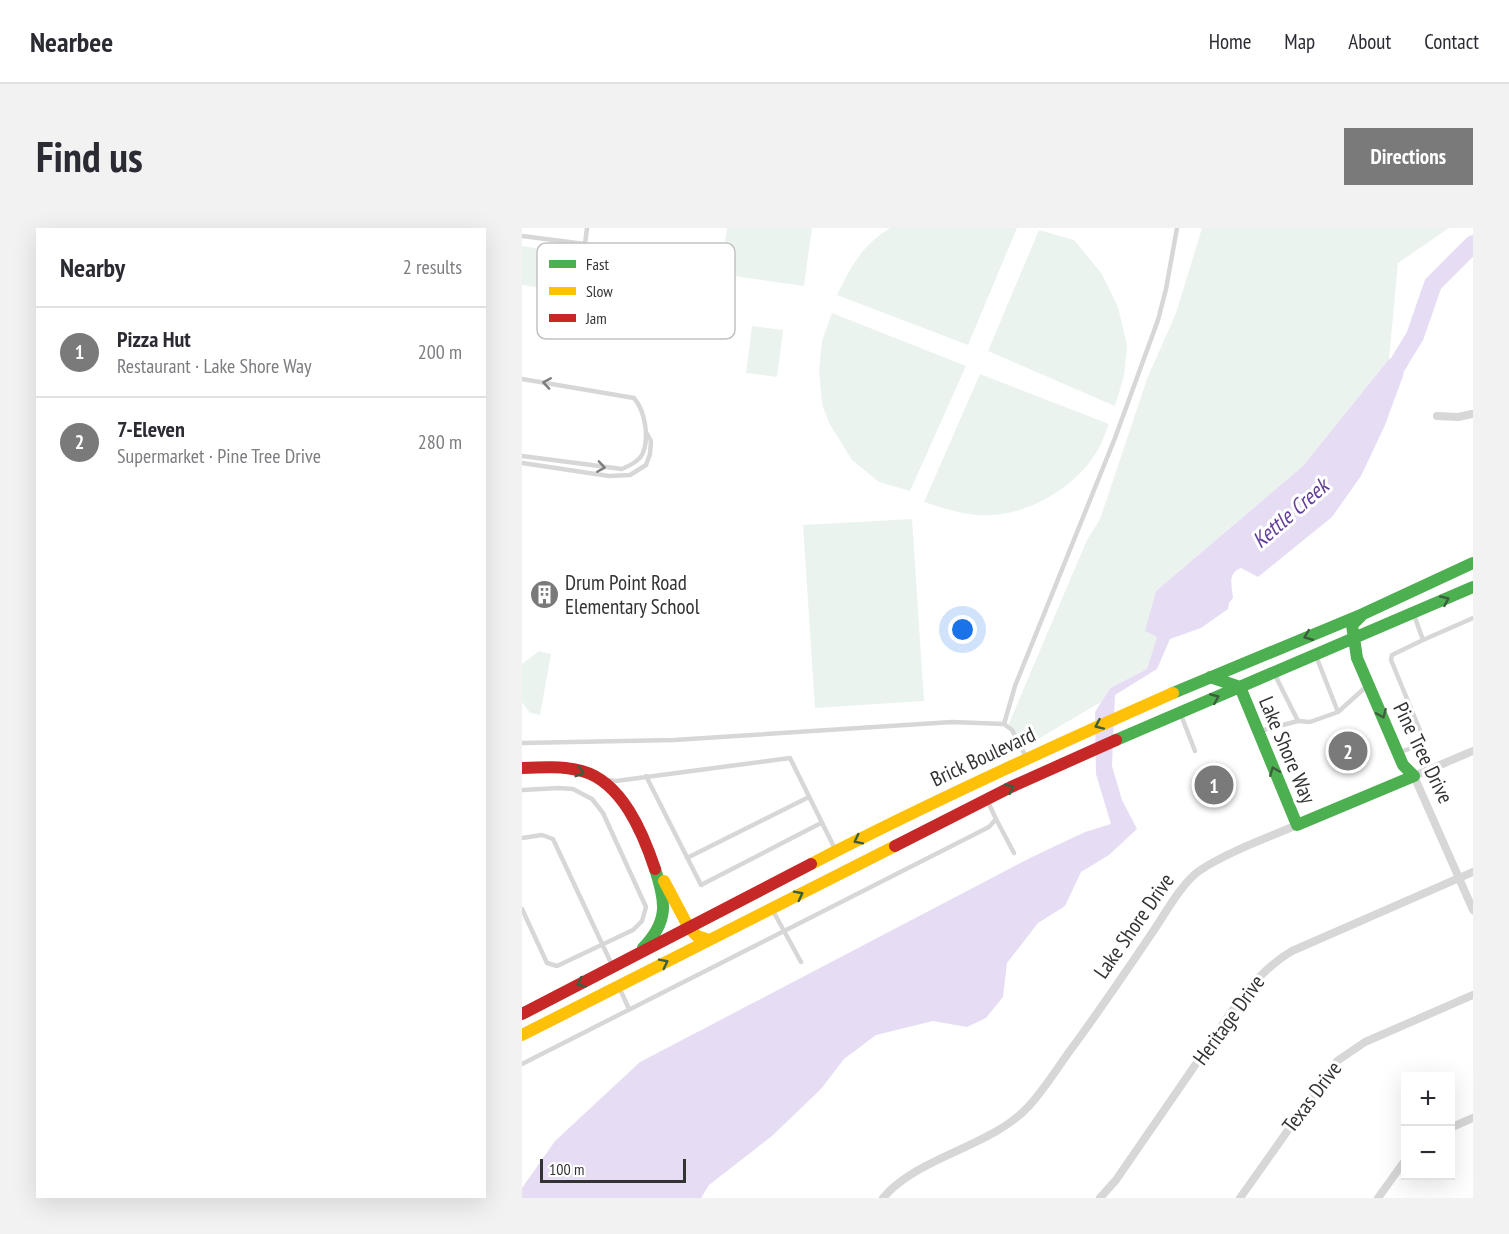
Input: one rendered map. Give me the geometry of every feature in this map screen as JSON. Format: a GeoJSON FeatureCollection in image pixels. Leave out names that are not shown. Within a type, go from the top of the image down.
{"type":"FeatureCollection","features":[{"type":"Feature","properties":{"kind":"main road","name":"Brick Boulevard"},"geometry":{"type":"LineString","coordinates":[[523,1012],[909,813],[1122,715],[1363,614],[1473,563]]}},
{"type":"Feature","properties":{"kind":"main road","name":"Brick Boulevard"},"geometry":{"type":"LineString","coordinates":[[522,1035],[987,799],[1083,754],[1473,587]]}},
{"type":"Feature","properties":{"kind":"main road"},"geometry":{"type":"LineString","coordinates":[[1353,640],[1352,625],[1363,614]]}},
{"type":"Feature","properties":{"kind":"main road","name":"Pine Tree Drive"},"geometry":{"type":"LineString","coordinates":[[1353,640],[1357,658],[1403,765],[1414,776]]}},
{"type":"Feature","properties":{"kind":"main road","name":"Lake Shore Way"},"geometry":{"type":"LineString","coordinates":[[1210,677],[1240,687],[1297,825]]}},
{"type":"Feature","properties":{"kind":"main road"},"geometry":{"type":"LineString","coordinates":[[522,768],[557,767],[580,771],[602,780],[618,794],[689,928],[697,936],[709,940]]}},
{"type":"Feature","properties":{"kind":"main road","name":"Lake Shore Drive"},"geometry":{"type":"LineString","coordinates":[[1297,825],[1414,776]]}},
{"type":"Feature","properties":{"kind":"main road"},"geometry":{"type":"LineString","coordinates":[[639,953],[656,934],[664,914],[654,863]]}},
{"type":"Feature","properties":{"kind":"street"},"geometry":{"type":"LineString","coordinates":[[1437,416],[1458,417],[1473,414]]}},
{"type":"Feature","properties":{"kind":"street","name":"Lake Shore Drive"},"geometry":{"type":"LineString","coordinates":[[1414,776],[1473,751]]}},
{"type":"Feature","properties":{"kind":"street","name":"Pine Tree Drive"},"geometry":{"type":"LineString","coordinates":[[1414,776],[1473,910]]}},
{"type":"Feature","properties":{"kind":"street","name":"Lake Shore Drive"},"geometry":{"type":"LineString","coordinates":[[884,1198],[890,1190],[907,1177],[992,1133],[1014,1120],[1029,1107],[1194,875],[1243,848],[1297,825]]}},
{"type":"Feature","properties":{"kind":"street","name":"Heritage Drive"},"geometry":{"type":"LineString","coordinates":[[1100,1198],[1116,1180],[1240,1000],[1275,961],[1292,951],[1473,872]]}},
{"type":"Feature","properties":{"kind":"street","name":"Texas Drive"},"geometry":{"type":"LineString","coordinates":[[1240,1198],[1337,1060],[1365,1042],[1473,994]]}},
{"type":"Feature","properties":{"kind":"street"},"geometry":{"type":"LineString","coordinates":[[1455,1126],[1473,1118]]}},
{"type":"Feature","properties":{"kind":"street"},"geometry":{"type":"LineString","coordinates":[[1378,1198],[1401,1166]]}},
{"type":"Feature","properties":{"kind":"lane"},"geometry":{"type":"LineString","coordinates":[[585,243],[587,228]]}},
{"type":"Feature","properties":{"kind":"lane"},"geometry":{"type":"LineString","coordinates":[[1004,724],[1015,686],[1115,438],[1158,320],[1177,228]]}},
{"type":"Feature","properties":{"kind":"lane"},"geometry":{"type":"LineString","coordinates":[[522,236],[577,243]]}},
{"type":"Feature","properties":{"kind":"lane"},"geometry":{"type":"LineString","coordinates":[[522,379],[634,398],[643,414],[645,430],[642,454],[633,464],[622,469],[522,456]]}},
{"type":"Feature","properties":{"kind":"lane"},"geometry":{"type":"LineString","coordinates":[[522,463],[622,476],[638,471],[646,465],[651,441],[645,430]]}},
{"type":"Feature","properties":{"kind":"lane"},"geometry":{"type":"LineString","coordinates":[[579,471],[580,464]]}},
{"type":"Feature","properties":{"kind":"lane"},"geometry":{"type":"LineString","coordinates":[[1413,614],[1422,640]]}},
{"type":"Feature","properties":{"kind":"lane"},"geometry":{"type":"LineString","coordinates":[[1398,753],[1422,744],[1424,740],[1391,660],[1392,655],[1473,618]]}},
{"type":"Feature","properties":{"kind":"lane"},"geometry":{"type":"LineString","coordinates":[[1316,656],[1338,712]]}},
{"type":"Feature","properties":{"kind":"lane"},"geometry":{"type":"LineString","coordinates":[[1273,673],[1298,721]]}},
{"type":"Feature","properties":{"kind":"lane"},"geometry":{"type":"LineString","coordinates":[[1258,731],[1298,721],[1310,722],[1338,712],[1369,685]]}},
{"type":"Feature","properties":{"kind":"lane"},"geometry":{"type":"LineString","coordinates":[[1180,713],[1196,752]]}},
{"type":"Feature","properties":{"kind":"lane"},"geometry":{"type":"LineString","coordinates":[[522,743],[674,740],[952,722],[1004,724],[1012,730],[1026,758]]}},
{"type":"Feature","properties":{"kind":"lane"},"geometry":{"type":"LineString","coordinates":[[602,780],[616,781],[790,758],[836,851]]}},
{"type":"Feature","properties":{"kind":"lane"},"geometry":{"type":"LineString","coordinates":[[646,776],[701,885],[821,823]]}},
{"type":"Feature","properties":{"kind":"lane"},"geometry":{"type":"LineString","coordinates":[[522,790],[573,789],[592,799],[603,813],[646,907],[645,914],[637,926],[557,966],[547,963],[522,909]]}},
{"type":"Feature","properties":{"kind":"lane"},"geometry":{"type":"LineString","coordinates":[[687,858],[808,797]]}},
{"type":"Feature","properties":{"kind":"lane"},"geometry":{"type":"LineString","coordinates":[[987,799],[1014,853]]}},
{"type":"Feature","properties":{"kind":"lane"},"geometry":{"type":"LineString","coordinates":[[522,1064],[989,827],[996,819]]}},
{"type":"Feature","properties":{"kind":"lane"},"geometry":{"type":"LineString","coordinates":[[522,838],[542,835],[553,839],[613,967]]}},
{"type":"Feature","properties":{"kind":"lane"},"geometry":{"type":"LineString","coordinates":[[771,909],[801,962]]}},
{"type":"Feature","properties":{"kind":"lane"},"geometry":{"type":"LineString","coordinates":[[619,986],[629,1009]]}},
{"type":"Feature","properties":{"kind":"shaded area"},"geometry":{"type":"Polygon","coordinates":[[[727,228],[812,228],[804,286],[735,276],[735,243],[725,243],[727,228]]]}},
{"type":"Feature","properties":{"kind":"shaded area"},"geometry":{"type":"Polygon","coordinates":[[[890,228],[1017,228],[968,345],[837,295],[864,249],[890,228]]]}},
{"type":"Feature","properties":{"kind":"shaded area"},"geometry":{"type":"Polygon","coordinates":[[[1202,228],[1449,228],[1398,263],[1389,359],[1303,466],[1156,591],[1158,636],[1147,669],[1110,688],[1101,702],[1033,742],[1027,741],[1007,728],[1087,540],[1100,519],[1147,379],[1176,313],[1202,228]]]}},
{"type":"Feature","properties":{"kind":"shaded area"},"geometry":{"type":"Polygon","coordinates":[[[1039,230],[1074,240],[1102,274],[1118,307],[1127,346],[1124,376],[1115,406],[988,351],[1039,230]]]}},
{"type":"Feature","properties":{"kind":"shaded area"},"geometry":{"type":"Polygon","coordinates":[[[522,246],[537,248],[537,287],[522,285],[522,246]]]}},
{"type":"Feature","properties":{"kind":"shaded area"},"geometry":{"type":"Polygon","coordinates":[[[832,313],[966,366],[910,491],[879,482],[852,460],[829,423],[822,404],[819,370],[822,341],[832,313]]]}},
{"type":"Feature","properties":{"kind":"shaded area"},"geometry":{"type":"Polygon","coordinates":[[[752,326],[783,330],[777,377],[746,373],[752,326]]]}},
{"type":"Feature","properties":{"kind":"shaded area"},"geometry":{"type":"Polygon","coordinates":[[[980,374],[1109,424],[1098,450],[1076,477],[1051,496],[1007,513],[966,514],[924,502],[980,374]]]}},
{"type":"Feature","properties":{"kind":"shaded area"},"geometry":{"type":"Polygon","coordinates":[[[912,519],[924,701],[815,708],[803,525],[912,519]]]}},
{"type":"Feature","properties":{"kind":"shaded area"},"geometry":{"type":"Polygon","coordinates":[[[539,651],[551,654],[540,715],[530,713],[522,702],[522,664],[539,651]]]}},
{"type":"Feature","properties":{"kind":"water"},"geometry":{"type":"Polygon","coordinates":[[[1402,357],[1405,365],[1403,376],[1385,425],[1361,476],[1332,517],[1258,577],[1241,568],[1237,570],[1232,577],[1233,598],[1228,609],[1201,628],[1170,639],[1157,669],[1115,695],[1112,766],[1122,800],[1137,829],[1109,855],[1081,872],[1065,906],[1038,923],[1007,963],[1003,997],[986,1018],[967,1027],[933,1021],[876,1035],[844,1059],[821,1089],[772,1136],[709,1185],[701,1198],[522,1198],[522,1188],[555,1141],[640,1062],[1032,857],[1085,832],[1111,824],[1096,774],[1095,712],[1110,688],[1147,669],[1157,637],[1145,631],[1156,591],[1303,466],[1389,359],[1402,357]]]}},
{"type":"Feature","properties":{"kind":"waterway","name":"Kettle Creek"},"geometry":{"type":"LineString","coordinates":[[1390,377],[1415,336],[1433,284],[1473,244]]}},
{"type":"Feature","properties":{"kind":"traffic: fast"},"geometry":{"type":"LineString","coordinates":[[1173,693],[1363,614],[1473,563]]}},
{"type":"Feature","properties":{"kind":"traffic: fast"},"geometry":{"type":"LineString","coordinates":[[1116,740],[1473,587]]}},
{"type":"Feature","properties":{"kind":"traffic: fast"},"geometry":{"type":"LineString","coordinates":[[1210,677],[1240,687],[1297,825],[1414,776],[1403,765],[1357,658],[1352,625],[1363,614]]}},
{"type":"Feature","properties":{"kind":"traffic: fast"},"geometry":{"type":"LineString","coordinates":[[643,948],[657,929],[663,911],[663,901],[655,869]]}},
{"type":"Feature","properties":{"kind":"traffic: slow"},"geometry":{"type":"LineString","coordinates":[[811,864],[991,776],[1173,693]]}},
{"type":"Feature","properties":{"kind":"traffic: slow"},"geometry":{"type":"LineString","coordinates":[[522,1035],[895,846]]}},
{"type":"Feature","properties":{"kind":"traffic: slow"},"geometry":{"type":"LineString","coordinates":[[664,881],[689,928],[697,936],[709,940]]}},
{"type":"Feature","properties":{"kind":"traffic: jam"},"geometry":{"type":"LineString","coordinates":[[895,846],[1011,787],[1116,740]]}},
{"type":"Feature","properties":{"kind":"traffic: jam"},"geometry":{"type":"LineString","coordinates":[[522,768],[575,769],[596,777],[609,786],[620,797],[637,825],[655,869]]}},
{"type":"Feature","properties":{"kind":"traffic: jam"},"geometry":{"type":"LineString","coordinates":[[522,1014],[811,864]]}},
{"type":"Feature","properties":{"kind":"place","name":"Drum Point Road Elementary School"},"geometry":{"type":"Point","coordinates":[544,595]}},
{"type":"Feature","properties":{"kind":"place","name":"7-Eleven"},"geometry":{"type":"Point","coordinates":[1348,751]}},
{"type":"Feature","properties":{"kind":"place","name":"Pizza Hut"},"geometry":{"type":"Point","coordinates":[1214,785]}}]}
